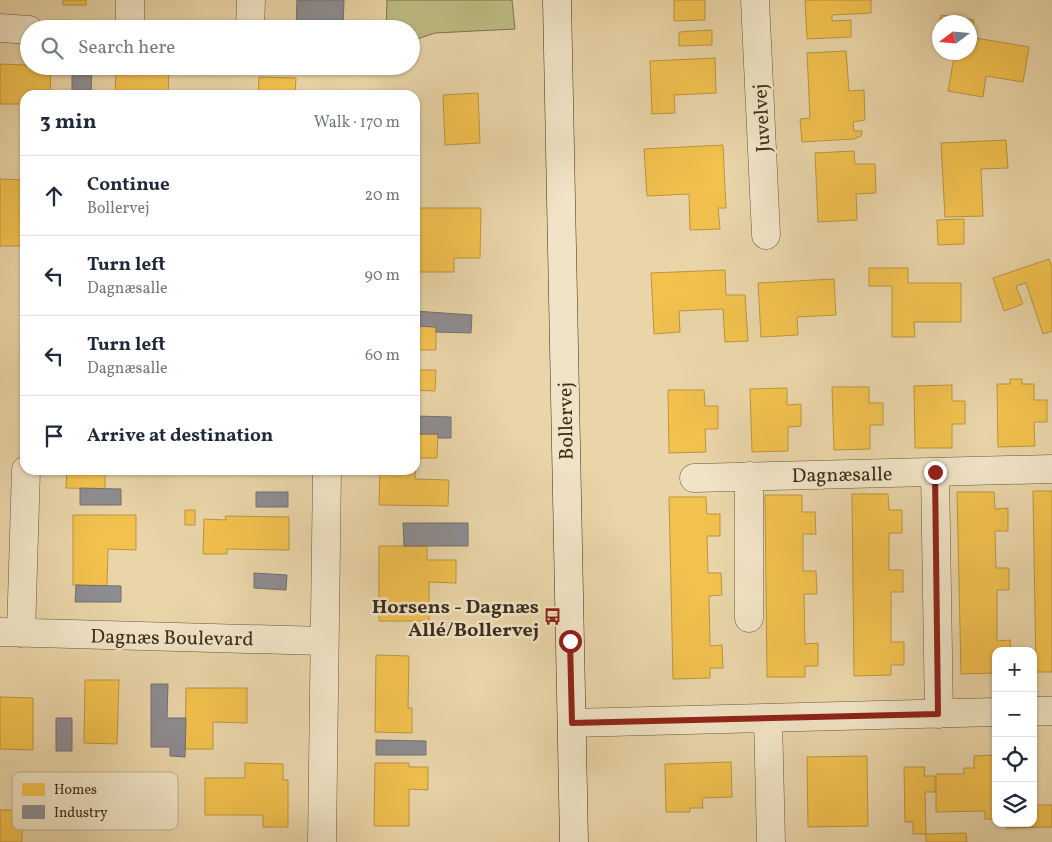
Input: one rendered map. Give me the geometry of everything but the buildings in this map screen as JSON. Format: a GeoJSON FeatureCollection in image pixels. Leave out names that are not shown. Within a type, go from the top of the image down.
{"type":"FeatureCollection","features":[{"type":"Feature","properties":{"kind":"street"},"geometry":{"type":"LineString","coordinates":[[130,0],[130,20]]}},
{"type":"Feature","properties":{"kind":"street"},"geometry":{"type":"LineString","coordinates":[[250,20],[251,0]]}},
{"type":"Feature","properties":{"kind":"street","name":"Bollervej"},"geometry":{"type":"LineString","coordinates":[[556,0],[574,842]]}},
{"type":"Feature","properties":{"kind":"street","name":"Juvelvej"},"geometry":{"type":"LineString","coordinates":[[755,0],[766,235]]}},
{"type":"Feature","properties":{"kind":"street"},"geometry":{"type":"LineString","coordinates":[[0,28],[20,29]]}},
{"type":"Feature","properties":{"kind":"street","name":"Dagnæsalle"},"geometry":{"type":"LineString","coordinates":[[694,478],[1052,469]]}},
{"type":"Feature","properties":{"kind":"street"},"geometry":{"type":"LineString","coordinates":[[935,472],[938,714]]}},
{"type":"Feature","properties":{"kind":"street","name":"Dagnæs Boulevard"},"geometry":{"type":"LineString","coordinates":[[26,475],[11,633],[323,641]]}},
{"type":"Feature","properties":{"kind":"street"},"geometry":{"type":"LineString","coordinates":[[322,842],[323,641],[327,475]]}},
{"type":"Feature","properties":{"kind":"street"},"geometry":{"type":"LineString","coordinates":[[749,476],[749,618]]}},
{"type":"Feature","properties":{"kind":"street"},"geometry":{"type":"LineString","coordinates":[[1037,712],[1052,711]]}},
{"type":"Feature","properties":{"kind":"street"},"geometry":{"type":"LineString","coordinates":[[572,723],[992,712]]}},
{"type":"Feature","properties":{"kind":"street"},"geometry":{"type":"LineString","coordinates":[[768,718],[771,842]]}},
{"type":"Feature","properties":{"kind":"shaded area"},"geometry":{"type":"Polygon","coordinates":[[[387,0],[512,0],[515,29],[435,33],[420,38],[420,20],[386,20],[387,0]]]}},
{"type":"Feature","properties":{"kind":"place","name":"Horsens - Dagnæs Allé/Bollervej"},"geometry":{"type":"Point","coordinates":[553,617]}},
{"type":"Feature","properties":{"kind":"route"},"geometry":{"type":"LineString","coordinates":[[570,641],[572,723],[938,714],[935,472]]}}]}
